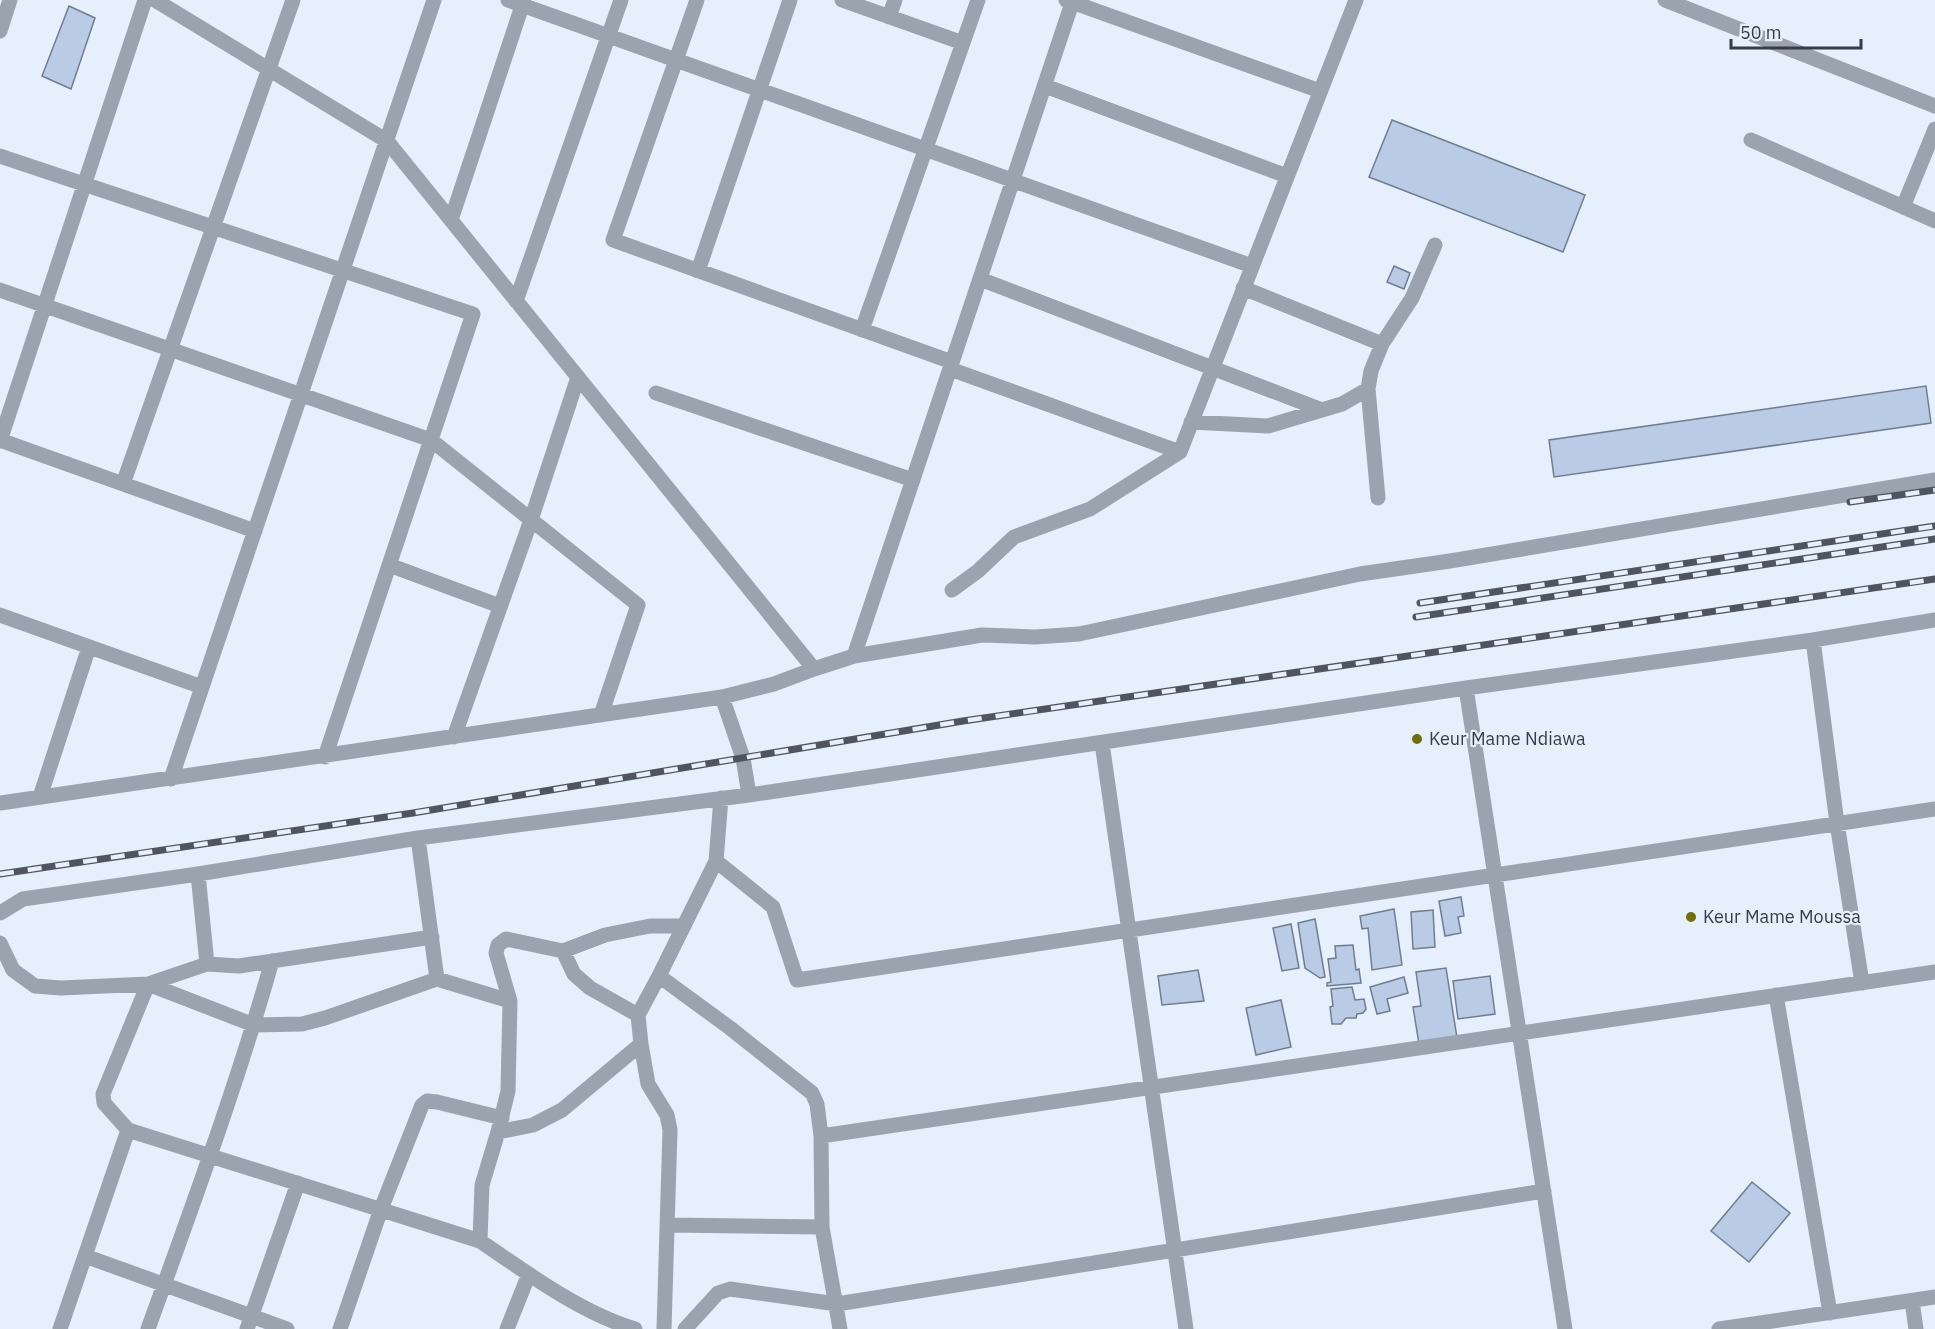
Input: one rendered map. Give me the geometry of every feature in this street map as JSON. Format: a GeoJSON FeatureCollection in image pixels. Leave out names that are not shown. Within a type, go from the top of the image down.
{"type":"FeatureCollection","features":[{"type":"Feature","properties":{"kind":"street"},"geometry":{"type":"LineString","coordinates":[[0,31],[3,14],[10,0]]}},
{"type":"Feature","properties":{"kind":"street"},"geometry":{"type":"LineString","coordinates":[[145,0],[0,440],[255,531]]}},
{"type":"Feature","properties":{"kind":"street"},"geometry":{"type":"LineString","coordinates":[[155,0],[387,141],[813,669]]}},
{"type":"Feature","properties":{"kind":"street"},"geometry":{"type":"LineString","coordinates":[[123,484],[293,0]]}},
{"type":"Feature","properties":{"kind":"street"},"geometry":{"type":"LineString","coordinates":[[171,778],[434,0]]}},
{"type":"Feature","properties":{"kind":"street"},"geometry":{"type":"LineString","coordinates":[[516,301],[621,0]]}},
{"type":"Feature","properties":{"kind":"street"},"geometry":{"type":"LineString","coordinates":[[697,0],[614,240],[862,330],[1180,452]]}},
{"type":"Feature","properties":{"kind":"street"},"geometry":{"type":"LineString","coordinates":[[698,271],[789,0]]}},
{"type":"Feature","properties":{"kind":"street"},"geometry":{"type":"LineString","coordinates":[[842,0],[963,43]]}},
{"type":"Feature","properties":{"kind":"street"},"geometry":{"type":"LineString","coordinates":[[889,17],[895,0]]}},
{"type":"Feature","properties":{"kind":"street"},"geometry":{"type":"LineString","coordinates":[[862,330],[978,0]]}},
{"type":"Feature","properties":{"kind":"street"},"geometry":{"type":"LineString","coordinates":[[951,590],[978,571],[1014,537],[1089,509],[1180,452],[1356,0]]}},
{"type":"Feature","properties":{"kind":"street"},"geometry":{"type":"LineString","coordinates":[[854,656],[1045,86],[1071,1],[1320,91]]}},
{"type":"Feature","properties":{"kind":"street"},"geometry":{"type":"LineString","coordinates":[[1672,1],[1935,106]]}},
{"type":"Feature","properties":{"kind":"street"},"geometry":{"type":"LineString","coordinates":[[451,220],[518,2],[1252,266]]}},
{"type":"Feature","properties":{"kind":"street"},"geometry":{"type":"LineString","coordinates":[[1045,86],[1287,176]]}},
{"type":"Feature","properties":{"kind":"street"},"geometry":{"type":"LineString","coordinates":[[1903,207],[1935,129]]}},
{"type":"Feature","properties":{"kind":"street"},"geometry":{"type":"LineString","coordinates":[[1751,140],[1935,221]]}},
{"type":"Feature","properties":{"kind":"street"},"geometry":{"type":"LineString","coordinates":[[0,156],[473,314],[325,757]]}},
{"type":"Feature","properties":{"kind":"street"},"geometry":{"type":"LineString","coordinates":[[1378,498],[1368,389],[1371,371],[1382,344],[1412,298],[1435,245]]}},
{"type":"Feature","properties":{"kind":"street"},"geometry":{"type":"LineString","coordinates":[[980,279],[1322,410]]}},
{"type":"Feature","properties":{"kind":"street"},"geometry":{"type":"LineString","coordinates":[[1243,288],[1382,344]]}},
{"type":"Feature","properties":{"kind":"street"},"geometry":{"type":"LineString","coordinates":[[0,290],[431,440],[638,605],[601,715]]}},
{"type":"Feature","properties":{"kind":"street"},"geometry":{"type":"LineString","coordinates":[[454,737],[531,520],[578,377]]}},
{"type":"Feature","properties":{"kind":"street"},"geometry":{"type":"LineString","coordinates":[[1191,422],[1268,426],[1342,404],[1368,389]]}},
{"type":"Feature","properties":{"kind":"street"},"geometry":{"type":"LineString","coordinates":[[656,393],[913,480]]}},
{"type":"Feature","properties":{"kind":"street"},"geometry":{"type":"LineString","coordinates":[[0,803],[722,697],[774,684],[854,656],[982,634],[1035,637],[1079,634],[1360,574],[1935,480]]}},
{"type":"Feature","properties":{"kind":"street"},"geometry":{"type":"LineString","coordinates":[[389,565],[500,606]]}},
{"type":"Feature","properties":{"kind":"street"},"geometry":{"type":"LineString","coordinates":[[0,615],[202,687]]}},
{"type":"Feature","properties":{"kind":"street"},"geometry":{"type":"LineString","coordinates":[[0,913],[23,899],[198,874],[418,838],[749,795],[1466,688],[1813,640],[1935,620]]}},
{"type":"Feature","properties":{"kind":"street"},"geometry":{"type":"LineString","coordinates":[[1813,640],[1837,824],[1862,983]]}},
{"type":"Feature","properties":{"kind":"street"},"geometry":{"type":"LineString","coordinates":[[40,797],[89,647]]}},
{"type":"Feature","properties":{"kind":"street"},"geometry":{"type":"LineString","coordinates":[[1466,688],[1565,1329]]}},
{"type":"Feature","properties":{"kind":"street"},"geometry":{"type":"LineString","coordinates":[[722,697],[742,758],[749,795]]}},
{"type":"Feature","properties":{"kind":"street"},"geometry":{"type":"LineString","coordinates":[[1102,743],[1186,1329]]}},
{"type":"Feature","properties":{"kind":"street"},"geometry":{"type":"LineString","coordinates":[[664,1329],[670,1130],[668,1115],[648,1084],[638,1015],[716,861],[721,798]]}},
{"type":"Feature","properties":{"kind":"street"},"geometry":{"type":"LineString","coordinates":[[716,861],[773,906],[797,980],[1935,809]]}},
{"type":"Feature","properties":{"kind":"street"},"geometry":{"type":"LineString","coordinates":[[418,838],[437,979]]}},
{"type":"Feature","properties":{"kind":"street"},"geometry":{"type":"LineString","coordinates":[[198,874],[207,964]]}},
{"type":"Feature","properties":{"kind":"street"},"geometry":{"type":"LineString","coordinates":[[480,1241],[482,1185],[508,1091],[510,1001],[496,952],[498,945],[506,939],[563,951],[605,935],[650,926],[684,926]]}},
{"type":"Feature","properties":{"kind":"street"},"geometry":{"type":"LineString","coordinates":[[0,943],[13,970],[35,986],[62,988],[148,984],[207,964],[239,966],[432,937]]}},
{"type":"Feature","properties":{"kind":"street"},"geometry":{"type":"LineString","coordinates":[[563,951],[574,974],[590,988],[638,1015]]}},
{"type":"Feature","properties":{"kind":"street"},"geometry":{"type":"LineString","coordinates":[[148,1329],[211,1156],[254,1025],[272,961]]}},
{"type":"Feature","properties":{"kind":"street"},"geometry":{"type":"LineString","coordinates":[[821,1136],[1935,972]]}},
{"type":"Feature","properties":{"kind":"street"},"geometry":{"type":"LineString","coordinates":[[659,976],[730,1028],[812,1094],[817,1104],[821,1136],[822,1227],[840,1329]]}},
{"type":"Feature","properties":{"kind":"street"},"geometry":{"type":"LineString","coordinates":[[148,984],[254,1025],[302,1024],[437,979],[510,1001]]}},
{"type":"Feature","properties":{"kind":"street"},"geometry":{"type":"LineString","coordinates":[[148,984],[103,1094],[104,1103],[128,1130],[480,1241],[608,1325],[635,1329]]}},
{"type":"Feature","properties":{"kind":"street"},"geometry":{"type":"LineString","coordinates":[[1776,995],[1830,1313]]}},
{"type":"Feature","properties":{"kind":"street"},"geometry":{"type":"LineString","coordinates":[[340,1329],[381,1209],[422,1105],[427,1101],[437,1102],[500,1125],[532,1125],[562,1110],[641,1044]]}},
{"type":"Feature","properties":{"kind":"street"},"geometry":{"type":"LineString","coordinates":[[60,1329],[128,1130]]}},
{"type":"Feature","properties":{"kind":"street"},"geometry":{"type":"LineString","coordinates":[[249,1323],[298,1183]]}},
{"type":"Feature","properties":{"kind":"street"},"geometry":{"type":"LineString","coordinates":[[685,1329],[718,1293],[730,1289],[837,1304],[1544,1191]]}},
{"type":"Feature","properties":{"kind":"street"},"geometry":{"type":"LineString","coordinates":[[668,1225],[822,1227]]}},
{"type":"Feature","properties":{"kind":"street"},"geometry":{"type":"LineString","coordinates":[[85,1256],[164,1285],[249,1323],[287,1329]]}},
{"type":"Feature","properties":{"kind":"street"},"geometry":{"type":"LineString","coordinates":[[507,1329],[529,1274]]}},
{"type":"Feature","properties":{"kind":"street"},"geometry":{"type":"LineString","coordinates":[[1719,1329],[1935,1298]]}},
{"type":"Feature","properties":{"kind":"street"},"geometry":{"type":"LineString","coordinates":[[1912,1301],[1916,1329]]}},
{"type":"Feature","properties":{"kind":"building"},"geometry":{"type":"Polygon","coordinates":[[[69,6],[95,18],[71,89],[42,76],[69,6]]]}},
{"type":"Feature","properties":{"kind":"building"},"geometry":{"type":"Polygon","coordinates":[[[1392,120],[1585,195],[1563,252],[1369,177],[1392,120]]]}},
{"type":"Feature","properties":{"kind":"building"},"geometry":{"type":"Polygon","coordinates":[[[1394,266],[1410,273],[1404,289],[1387,282],[1394,266]]]}},
{"type":"Feature","properties":{"kind":"building"},"geometry":{"type":"Polygon","coordinates":[[[1926,386],[1931,423],[1554,477],[1549,440],[1926,386]]]}},
{"type":"Feature","properties":{"kind":"building"},"geometry":{"type":"Polygon","coordinates":[[[1461,897],[1464,916],[1458,917],[1461,933],[1445,936],[1439,901],[1461,897]]]}},
{"type":"Feature","properties":{"kind":"building"},"geometry":{"type":"Polygon","coordinates":[[[1394,909],[1402,965],[1372,970],[1368,928],[1362,929],[1360,916],[1394,909]]]}},
{"type":"Feature","properties":{"kind":"building"},"geometry":{"type":"Polygon","coordinates":[[[1433,910],[1435,947],[1413,949],[1411,912],[1433,910]]]}},
{"type":"Feature","properties":{"kind":"building"},"geometry":{"type":"Polygon","coordinates":[[[1315,919],[1325,977],[1320,978],[1305,968],[1298,923],[1315,919]]]}},
{"type":"Feature","properties":{"kind":"building"},"geometry":{"type":"Polygon","coordinates":[[[1291,924],[1299,968],[1282,971],[1273,928],[1291,924]]]}},
{"type":"Feature","properties":{"kind":"building"},"geometry":{"type":"Polygon","coordinates":[[[1353,945],[1356,970],[1359,969],[1361,983],[1327,986],[1327,983],[1331,982],[1328,959],[1336,958],[1335,946],[1353,945]]]}},
{"type":"Feature","properties":{"kind":"building"},"geometry":{"type":"Polygon","coordinates":[[[1446,968],[1457,1038],[1419,1044],[1413,1007],[1421,1006],[1416,972],[1446,968]]]}},
{"type":"Feature","properties":{"kind":"building"},"geometry":{"type":"Polygon","coordinates":[[[1198,970],[1204,1001],[1162,1005],[1158,976],[1198,970]]]}},
{"type":"Feature","properties":{"kind":"building"},"geometry":{"type":"Polygon","coordinates":[[[1490,976],[1495,1014],[1458,1019],[1453,981],[1490,976]]]}},
{"type":"Feature","properties":{"kind":"building"},"geometry":{"type":"Polygon","coordinates":[[[1404,977],[1408,993],[1387,999],[1390,1011],[1377,1014],[1370,987],[1404,977]]]}},
{"type":"Feature","properties":{"kind":"building"},"geometry":{"type":"Polygon","coordinates":[[[1352,987],[1355,1000],[1364,999],[1366,1009],[1363,1013],[1357,1014],[1356,1018],[1346,1018],[1341,1024],[1332,1024],[1331,989],[1352,987]]]}},
{"type":"Feature","properties":{"kind":"building"},"geometry":{"type":"Polygon","coordinates":[[[1281,1000],[1291,1047],[1256,1055],[1246,1008],[1281,1000]]]}},
{"type":"Feature","properties":{"kind":"building"},"geometry":{"type":"Polygon","coordinates":[[[1752,1182],[1790,1213],[1749,1262],[1711,1231],[1752,1182]]]}},
{"type":"Feature","properties":{"kind":"railway"},"geometry":{"type":"LineString","coordinates":[[1850,502],[1935,490]]}},
{"type":"Feature","properties":{"kind":"railway"},"geometry":{"type":"LineString","coordinates":[[1420,603],[1935,526]]}},
{"type":"Feature","properties":{"kind":"railway"},"geometry":{"type":"LineString","coordinates":[[1416,617],[1935,539]]}},
{"type":"Feature","properties":{"kind":"railway"},"geometry":{"type":"LineString","coordinates":[[0,874],[413,813],[963,721],[1935,579]]}},
{"type":"Feature","properties":{"kind":"place","name":"Keur Mame Ndiawa"},"geometry":{"type":"Point","coordinates":[1417,739]}},
{"type":"Feature","properties":{"kind":"place","name":"Keur Mame Moussa"},"geometry":{"type":"Point","coordinates":[1691,917]}}]}
